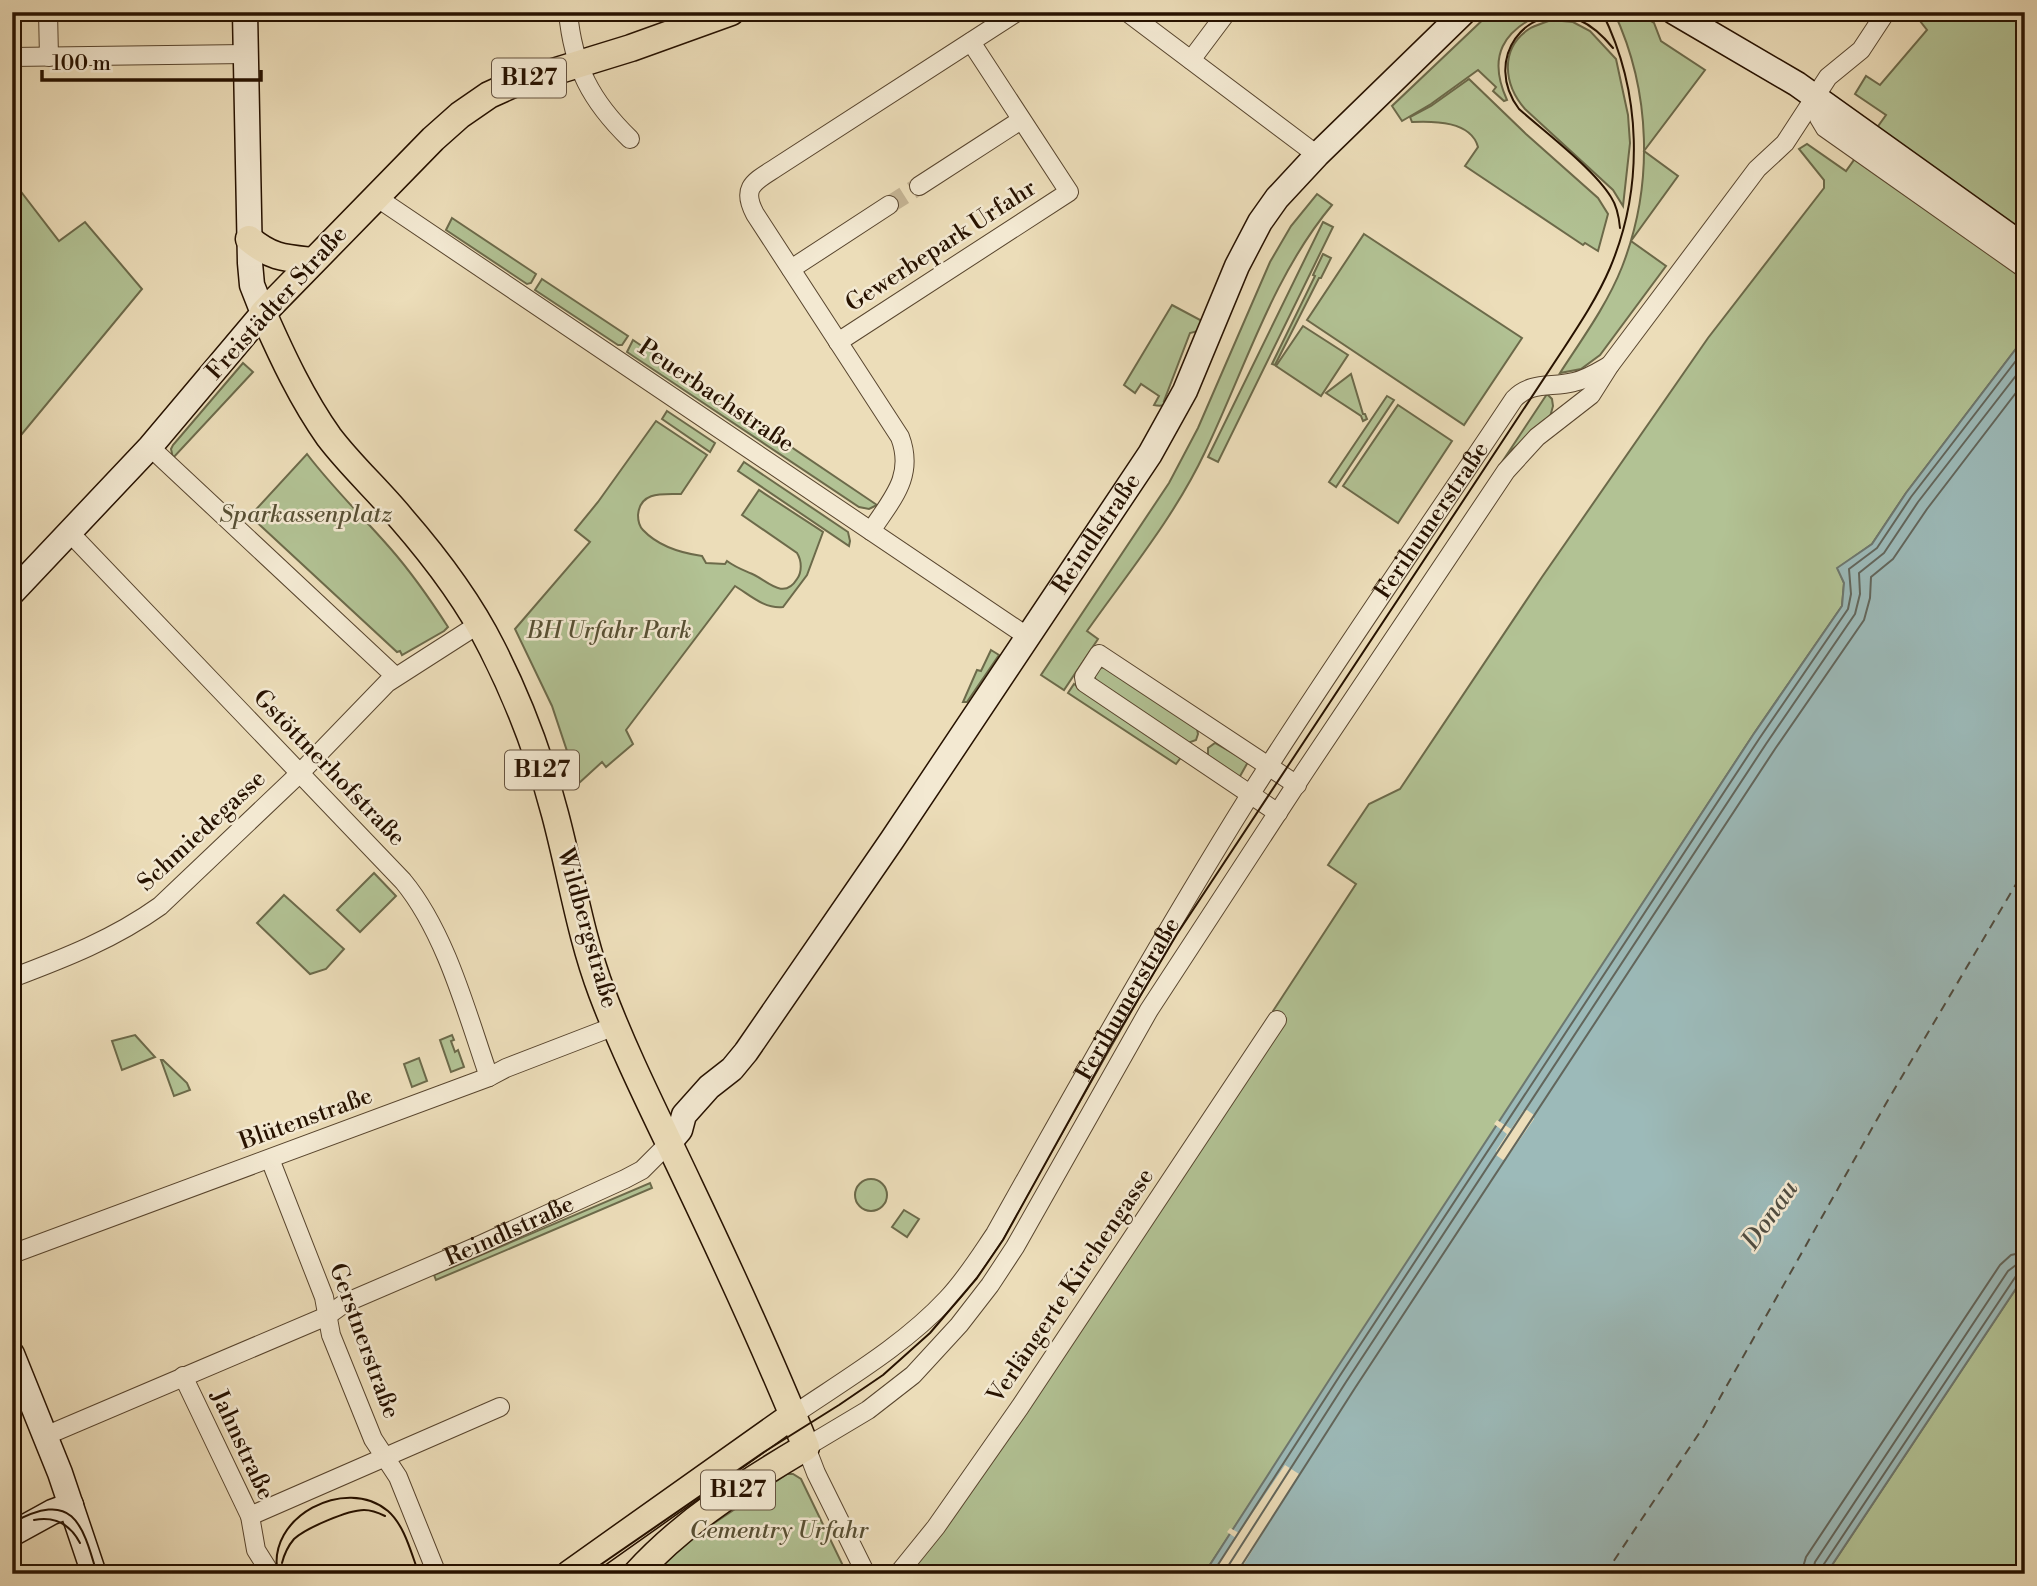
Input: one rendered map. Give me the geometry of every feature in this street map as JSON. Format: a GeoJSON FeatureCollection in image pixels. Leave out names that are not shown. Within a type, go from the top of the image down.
{"type":"FeatureCollection","features":[{"type":"Feature","properties":{"kind":"main road","name":"Freistädter Straße"},"geometry":{"type":"LineString","coordinates":[[263,313],[433,139],[460,115],[489,95],[533,77],[731,12]]}},
{"type":"Feature","properties":{"kind":"main road"},"geometry":{"type":"LineString","coordinates":[[249,239],[275,257],[313,261]]}},
{"type":"Feature","properties":{"kind":"main road","name":"Wildbergstraße"},"geometry":{"type":"LineString","coordinates":[[263,313],[300,390],[330,437],[421,540],[480,624],[511,685],[532,740],[555,814],[590,960],[615,1026],[674,1137],[806,1447]]}},
{"type":"Feature","properties":{"kind":"main road","name":"Ferihumerstraße"},"geometry":{"type":"LineString","coordinates":[[577,1572],[793,1415]]}},
{"type":"Feature","properties":{"kind":"main road","name":"Ferihumerstraße"},"geometry":{"type":"LineString","coordinates":[[636,1574],[657,1551],[696,1519],[806,1447]]}},
{"type":"Feature","properties":{"kind":"street"},"geometry":{"type":"LineString","coordinates":[[48,12],[49,57]]}},
{"type":"Feature","properties":{"kind":"street"},"geometry":{"type":"LineString","coordinates":[[245,12],[251,285],[263,313]]}},
{"type":"Feature","properties":{"kind":"street"},"geometry":{"type":"LineString","coordinates":[[568,12],[571,43],[578,64],[599,106],[630,139]]}},
{"type":"Feature","properties":{"kind":"street"},"geometry":{"type":"LineString","coordinates":[[971,43],[1017,12]]}},
{"type":"Feature","properties":{"kind":"street"},"geometry":{"type":"LineString","coordinates":[[1127,12],[1317,155]]}},
{"type":"Feature","properties":{"kind":"street"},"geometry":{"type":"LineString","coordinates":[[1191,60],[1227,12]]}},
{"type":"Feature","properties":{"kind":"street","name":"Reindlstraße"},"geometry":{"type":"LineString","coordinates":[[45,1436],[327,1316],[345,1303],[545,1216],[642,1170],[674,1137],[684,1115],[709,1087],[732,1069],[892,840],[1133,482],[1185,391],[1237,266],[1260,222],[1277,198],[1317,155],[1464,12]]}},
{"type":"Feature","properties":{"kind":"street","name":"Ferihumerstraße"},"geometry":{"type":"LineString","coordinates":[[806,1447],[868,1410],[913,1375],[959,1325],[982,1295],[1015,1247],[1128,1044],[1506,471],[1537,437],[1591,395],[1610,365],[1730,203],[1757,169],[1785,143],[1831,75],[1861,50],[1886,12]]}},
{"type":"Feature","properties":{"kind":"street"},"geometry":{"type":"LineString","coordinates":[[1675,13],[1816,97],[1865,144],[2025,269]]}},
{"type":"Feature","properties":{"kind":"street","name":"Gewerbepark Urfahr"},"geometry":{"type":"LineString","coordinates":[[838,342],[1069,192],[971,43],[754,183],[748,194],[748,202],[791,270],[900,437],[906,463],[900,486],[871,531]]}},
{"type":"Feature","properties":{"kind":"street"},"geometry":{"type":"LineString","coordinates":[[12,57],[245,54]]}},
{"type":"Feature","properties":{"kind":"street"},"geometry":{"type":"LineString","coordinates":[[919,186],[1021,120]]}},
{"type":"Feature","properties":{"kind":"street"},"geometry":{"type":"LineString","coordinates":[[1865,144],[2025,247]]}},
{"type":"Feature","properties":{"kind":"street","name":"Peuerbachstraße"},"geometry":{"type":"LineString","coordinates":[[376,197],[1028,637]]}},
{"type":"Feature","properties":{"kind":"street"},"geometry":{"type":"LineString","coordinates":[[791,270],[889,205]]}},
{"type":"Feature","properties":{"kind":"street","name":"Freistädter Straße"},"geometry":{"type":"LineString","coordinates":[[12,593],[150,447],[263,313]]}},
{"type":"Feature","properties":{"kind":"street","name":"Ferihumerstraße"},"geometry":{"type":"LineString","coordinates":[[793,1415],[903,1338],[947,1298],[969,1272],[995,1234],[1136,982],[1251,794],[1337,660],[1514,399],[1526,389],[1575,382],[1610,365]]}},
{"type":"Feature","properties":{"kind":"street"},"geometry":{"type":"LineString","coordinates":[[150,447],[395,676],[480,624]]}},
{"type":"Feature","properties":{"kind":"street","name":"Gstöttnerhofstraße"},"geometry":{"type":"LineString","coordinates":[[70,533],[421,903],[441,944],[489,1077]]}},
{"type":"Feature","properties":{"kind":"street"},"geometry":{"type":"LineString","coordinates":[[1278,813],[1085,683],[1084,677],[1099,654],[1297,785]]}},
{"type":"Feature","properties":{"kind":"street","name":"Schmiedegasse"},"geometry":{"type":"LineString","coordinates":[[12,978],[90,948],[139,921],[184,885],[395,676]]}},
{"type":"Feature","properties":{"kind":"street"},"geometry":{"type":"LineString","coordinates":[[1195,757],[1213,730]]}},
{"type":"Feature","properties":{"kind":"street","name":"Verlängerte Kirchengasse"},"geometry":{"type":"LineString","coordinates":[[898,1574],[936,1527],[1020,1407],[1277,1020]]}},
{"type":"Feature","properties":{"kind":"street","name":"Blütenstraße"},"geometry":{"type":"LineString","coordinates":[[12,1254],[489,1077],[615,1026]]}},
{"type":"Feature","properties":{"kind":"street","name":"Gerstnerstraße"},"geometry":{"type":"LineString","coordinates":[[270,1159],[324,1297],[331,1335],[373,1438],[398,1477],[437,1574]]}},
{"type":"Feature","properties":{"kind":"street"},"geometry":{"type":"LineString","coordinates":[[12,1354],[71,1505],[94,1574]]}},
{"type":"Feature","properties":{"kind":"street","name":"Jahnstraße"},"geometry":{"type":"LineString","coordinates":[[183,1376],[250,1516],[256,1550],[271,1574]]}},
{"type":"Feature","properties":{"kind":"street"},"geometry":{"type":"LineString","coordinates":[[250,1516],[384,1455],[500,1407]]}},
{"type":"Feature","properties":{"kind":"street","name":"Wildbergstraße"},"geometry":{"type":"LineString","coordinates":[[806,1447],[866,1574]]}},
{"type":"Feature","properties":{"kind":"street"},"geometry":{"type":"LineString","coordinates":[[12,1534],[71,1505]]}},
{"type":"Feature","properties":{"kind":"green space"},"geometry":{"type":"Polygon","coordinates":[[[1491,12],[1545,12],[1519,27],[1503,46],[1499,70],[1507,100],[1504,101],[1493,91],[1496,87],[1478,70],[1402,121],[1392,106],[1491,12]]]}},
{"type":"Feature","properties":{"kind":"green space"},"geometry":{"type":"Polygon","coordinates":[[[1614,12],[1636,12],[1654,23],[1661,41],[1705,70],[1644,151],[1678,176],[1631,241],[1666,266],[1600,355],[1581,369],[1560,373],[1594,322],[1616,281],[1632,236],[1639,204],[1644,138],[1641,106],[1626,42],[1614,12]]]}},
{"type":"Feature","properties":{"kind":"green space"},"geometry":{"type":"Polygon","coordinates":[[[1913,12],[2025,12],[2025,337],[1906,493],[1872,544],[1838,568],[1844,583],[1842,606],[1753,735],[1204,1574],[906,1574],[1279,1026],[1273,1011],[1356,884],[1328,865],[1369,804],[1400,789],[1542,577],[1708,338],[1824,188],[1824,180],[1799,149],[1807,144],[1846,171],[1886,115],[1855,94],[1866,76],[1880,85],[1927,30],[1913,12]]]}},
{"type":"Feature","properties":{"kind":"green space"},"geometry":{"type":"Polygon","coordinates":[[[1551,20],[1573,22],[1590,31],[1616,59],[1628,115],[1630,143],[1623,206],[1613,190],[1525,109],[1513,89],[1508,68],[1513,47],[1519,37],[1529,29],[1551,20]]]}},
{"type":"Feature","properties":{"kind":"green space"},"geometry":{"type":"Polygon","coordinates":[[[1469,79],[1598,198],[1608,214],[1598,251],[1585,243],[1583,245],[1465,166],[1478,147],[1468,132],[1451,124],[1412,122],[1410,117],[1431,106],[1469,79]]]}},
{"type":"Feature","properties":{"kind":"green space"},"geometry":{"type":"Polygon","coordinates":[[[12,180],[59,241],[85,222],[142,289],[12,446],[12,180]]]}},
{"type":"Feature","properties":{"kind":"green space"},"geometry":{"type":"Polygon","coordinates":[[[1317,194],[1332,205],[1292,262],[1276,293],[1193,476],[1150,544],[1087,631],[1098,639],[1064,690],[1041,675],[1169,483],[1198,428],[1270,262],[1291,226],[1317,194]]]}},
{"type":"Feature","properties":{"kind":"green space"},"geometry":{"type":"Polygon","coordinates":[[[452,218],[536,274],[531,283],[527,284],[446,230],[452,218]]]}},
{"type":"Feature","properties":{"kind":"green space"},"geometry":{"type":"Polygon","coordinates":[[[1323,222],[1333,227],[1218,462],[1208,457],[1323,222]]]}},
{"type":"Feature","properties":{"kind":"green space"},"geometry":{"type":"Polygon","coordinates":[[[1364,234],[1522,338],[1464,425],[1307,320],[1364,234]]]}},
{"type":"Feature","properties":{"kind":"green space"},"geometry":{"type":"Polygon","coordinates":[[[1323,254],[1331,258],[1275,365],[1272,364],[1315,276],[1313,275],[1323,254]]]}},
{"type":"Feature","properties":{"kind":"green space"},"geometry":{"type":"Polygon","coordinates":[[[542,279],[628,336],[622,345],[618,345],[535,290],[542,279]]]}},
{"type":"Feature","properties":{"kind":"green space"},"geometry":{"type":"Polygon","coordinates":[[[1172,305],[1204,322],[1202,330],[1190,333],[1164,401],[1176,399],[1166,405],[1157,406],[1154,405],[1159,396],[1141,384],[1135,393],[1124,385],[1172,305]]]}},
{"type":"Feature","properties":{"kind":"green space"},"geometry":{"type":"Polygon","coordinates":[[[1303,326],[1348,355],[1321,396],[1276,366],[1303,326]]]}},
{"type":"Feature","properties":{"kind":"green space"},"geometry":{"type":"Polygon","coordinates":[[[633,340],[877,505],[869,509],[859,507],[627,352],[633,340]]]}},
{"type":"Feature","properties":{"kind":"green space"},"geometry":{"type":"Polygon","coordinates":[[[243,363],[253,372],[173,458],[173,445],[243,363]]]}},
{"type":"Feature","properties":{"kind":"green space"},"geometry":{"type":"Polygon","coordinates":[[[1351,374],[1367,419],[1363,421],[1361,416],[1326,393],[1351,374]]]}},
{"type":"Feature","properties":{"kind":"green space"},"geometry":{"type":"Polygon","coordinates":[[[1547,394],[1552,399],[1553,406],[1550,417],[1512,450],[1494,474],[1547,394]]]}},
{"type":"Feature","properties":{"kind":"green space"},"geometry":{"type":"Polygon","coordinates":[[[1387,396],[1394,400],[1336,487],[1329,482],[1387,396]]]}},
{"type":"Feature","properties":{"kind":"green space"},"geometry":{"type":"Polygon","coordinates":[[[1398,405],[1452,441],[1398,523],[1343,486],[1398,405]]]}},
{"type":"Feature","properties":{"kind":"green space"},"geometry":{"type":"Polygon","coordinates":[[[667,411],[715,443],[710,452],[662,419],[667,411]]]}},
{"type":"Feature","properties":{"kind":"green space","name":"BH Urfahr Park"},"geometry":{"type":"Polygon","coordinates":[[[656,421],[707,455],[681,494],[653,495],[640,507],[639,523],[643,530],[656,540],[678,551],[702,556],[706,563],[725,564],[727,561],[780,589],[792,586],[800,573],[801,563],[797,553],[742,515],[759,490],[823,532],[807,575],[783,607],[763,604],[735,586],[626,730],[633,744],[606,767],[602,762],[578,784],[552,706],[515,629],[590,542],[575,530],[656,421]]]}},
{"type":"Feature","properties":{"kind":"green space","name":"Sparkassenplatz"},"geometry":{"type":"Polygon","coordinates":[[[307,454],[405,567],[448,627],[444,631],[402,655],[250,516],[307,454]]]}},
{"type":"Feature","properties":{"kind":"green space"},"geometry":{"type":"Polygon","coordinates":[[[744,462],[848,532],[849,546],[738,471],[744,462]]]}},
{"type":"Feature","properties":{"kind":"green space"},"geometry":{"type":"Polygon","coordinates":[[[991,650],[999,655],[967,702],[963,702],[977,670],[981,671],[991,650]]]}},
{"type":"Feature","properties":{"kind":"green space"},"geometry":{"type":"Polygon","coordinates":[[[1106,667],[1197,729],[1196,740],[1188,743],[1096,681],[1094,675],[1100,668],[1106,667]]]}},
{"type":"Feature","properties":{"kind":"green space"},"geometry":{"type":"Polygon","coordinates":[[[1074,684],[1182,756],[1176,764],[1068,693],[1074,684]]]}},
{"type":"Feature","properties":{"kind":"green space"},"geometry":{"type":"Polygon","coordinates":[[[1215,743],[1248,762],[1239,778],[1208,757],[1208,748],[1215,743]]]}},
{"type":"Feature","properties":{"kind":"green space"},"geometry":{"type":"Polygon","coordinates":[[[374,873],[396,896],[360,932],[337,910],[374,873]]]}},
{"type":"Feature","properties":{"kind":"green space"},"geometry":{"type":"Polygon","coordinates":[[[284,895],[344,949],[326,969],[310,974],[257,923],[284,895]]]}},
{"type":"Feature","properties":{"kind":"green space"},"geometry":{"type":"Polygon","coordinates":[[[135,1035],[155,1057],[122,1070],[112,1041],[135,1035]]]}},
{"type":"Feature","properties":{"kind":"green space"},"geometry":{"type":"Polygon","coordinates":[[[452,1035],[455,1052],[458,1050],[464,1067],[451,1072],[440,1040],[452,1035]]]}},
{"type":"Feature","properties":{"kind":"green space"},"geometry":{"type":"Polygon","coordinates":[[[419,1058],[427,1081],[412,1087],[404,1064],[419,1058]]]}},
{"type":"Feature","properties":{"kind":"green space"},"geometry":{"type":"Polygon","coordinates":[[[161,1060],[187,1083],[190,1090],[174,1096],[161,1060]]]}},
{"type":"Feature","properties":{"kind":"green space"},"geometry":{"type":"Polygon","coordinates":[[[871,1179],[882,1184],[887,1195],[882,1206],[871,1211],[860,1206],[855,1195],[860,1184],[871,1179]]]}},
{"type":"Feature","properties":{"kind":"green space"},"geometry":{"type":"Polygon","coordinates":[[[650,1183],[652,1188],[436,1280],[434,1275],[650,1183]]]}},
{"type":"Feature","properties":{"kind":"green space"},"geometry":{"type":"Polygon","coordinates":[[[904,1210],[919,1219],[907,1237],[892,1227],[904,1210]]]}},
{"type":"Feature","properties":{"kind":"green space"},"geometry":{"type":"Polygon","coordinates":[[[2025,1275],[2025,1574],[1826,1574],[2025,1275]]]}},
{"type":"Feature","properties":{"kind":"green space","name":"Cementry Urfahr"},"geometry":{"type":"Polygon","coordinates":[[[787,1474],[801,1479],[847,1574],[650,1574],[680,1546],[787,1474]]]}},
{"type":"Feature","properties":{"kind":"water","name":"Donau"},"geometry":{"type":"Polygon","coordinates":[[[2025,337],[2025,1275],[1826,1574],[1204,1574],[1753,735],[1842,606],[1844,583],[1837,568],[1872,544],[1906,493],[2025,337]]]}},
{"type":"Feature","properties":{"kind":"pier"},"geometry":{"type":"Polygon","coordinates":[[[1527,1110],[1534,1115],[1534,1119],[1503,1160],[1496,1155],[1496,1151],[1507,1134],[1494,1124],[1497,1120],[1511,1129],[1523,1111],[1527,1110]]]}},
{"type":"Feature","properties":{"kind":"pier"},"geometry":{"type":"Polygon","coordinates":[[[1285,1465],[1299,1474],[1238,1574],[1212,1574],[1236,1538],[1227,1532],[1230,1528],[1239,1533],[1285,1465]]]}},
{"type":"Feature","properties":{"kind":"ferry route"},"geometry":{"type":"LineString","coordinates":[[1605,1574],[1704,1426],[1888,1100],[2025,869]]}},
{"type":"Feature","properties":{"kind":"tunnel"},"geometry":{"type":"LineString","coordinates":[[889,205],[919,186]]}},
{"type":"Feature","properties":{"kind":"tram line"},"geometry":{"type":"LineString","coordinates":[[587,1574],[764,1452],[883,1375],[930,1333],[977,1278],[1003,1240],[1111,1045],[1177,934],[1564,348],[1589,309],[1610,268],[1629,205],[1634,140],[1625,74],[1602,12]]}},
{"type":"Feature","properties":{"kind":"tram line"},"geometry":{"type":"LineString","coordinates":[[1613,48],[1598,32],[1579,20],[1560,16],[1542,19],[1527,26],[1515,39],[1508,54],[1505,72],[1509,90],[1519,109],[1603,186],[1615,204],[1620,228]]}},
{"type":"Feature","properties":{"kind":"tram line"},"geometry":{"type":"LineString","coordinates":[[278,1574],[277,1553],[284,1535],[296,1520],[312,1508],[331,1500],[351,1498],[371,1501],[394,1517],[407,1540],[419,1574]]}},
{"type":"Feature","properties":{"kind":"tram line"},"geometry":{"type":"LineString","coordinates":[[12,1523],[48,1510],[61,1511],[71,1516],[86,1539],[97,1574]]}},
{"type":"Feature","properties":{"kind":"tram line"},"geometry":{"type":"LineString","coordinates":[[282,1563],[294,1539],[317,1525],[338,1516],[364,1510],[385,1516]]}},
{"type":"Feature","properties":{"kind":"tram line"},"geometry":{"type":"LineString","coordinates":[[34,1520],[49,1519],[61,1523],[72,1531],[80,1543]]}}]}
